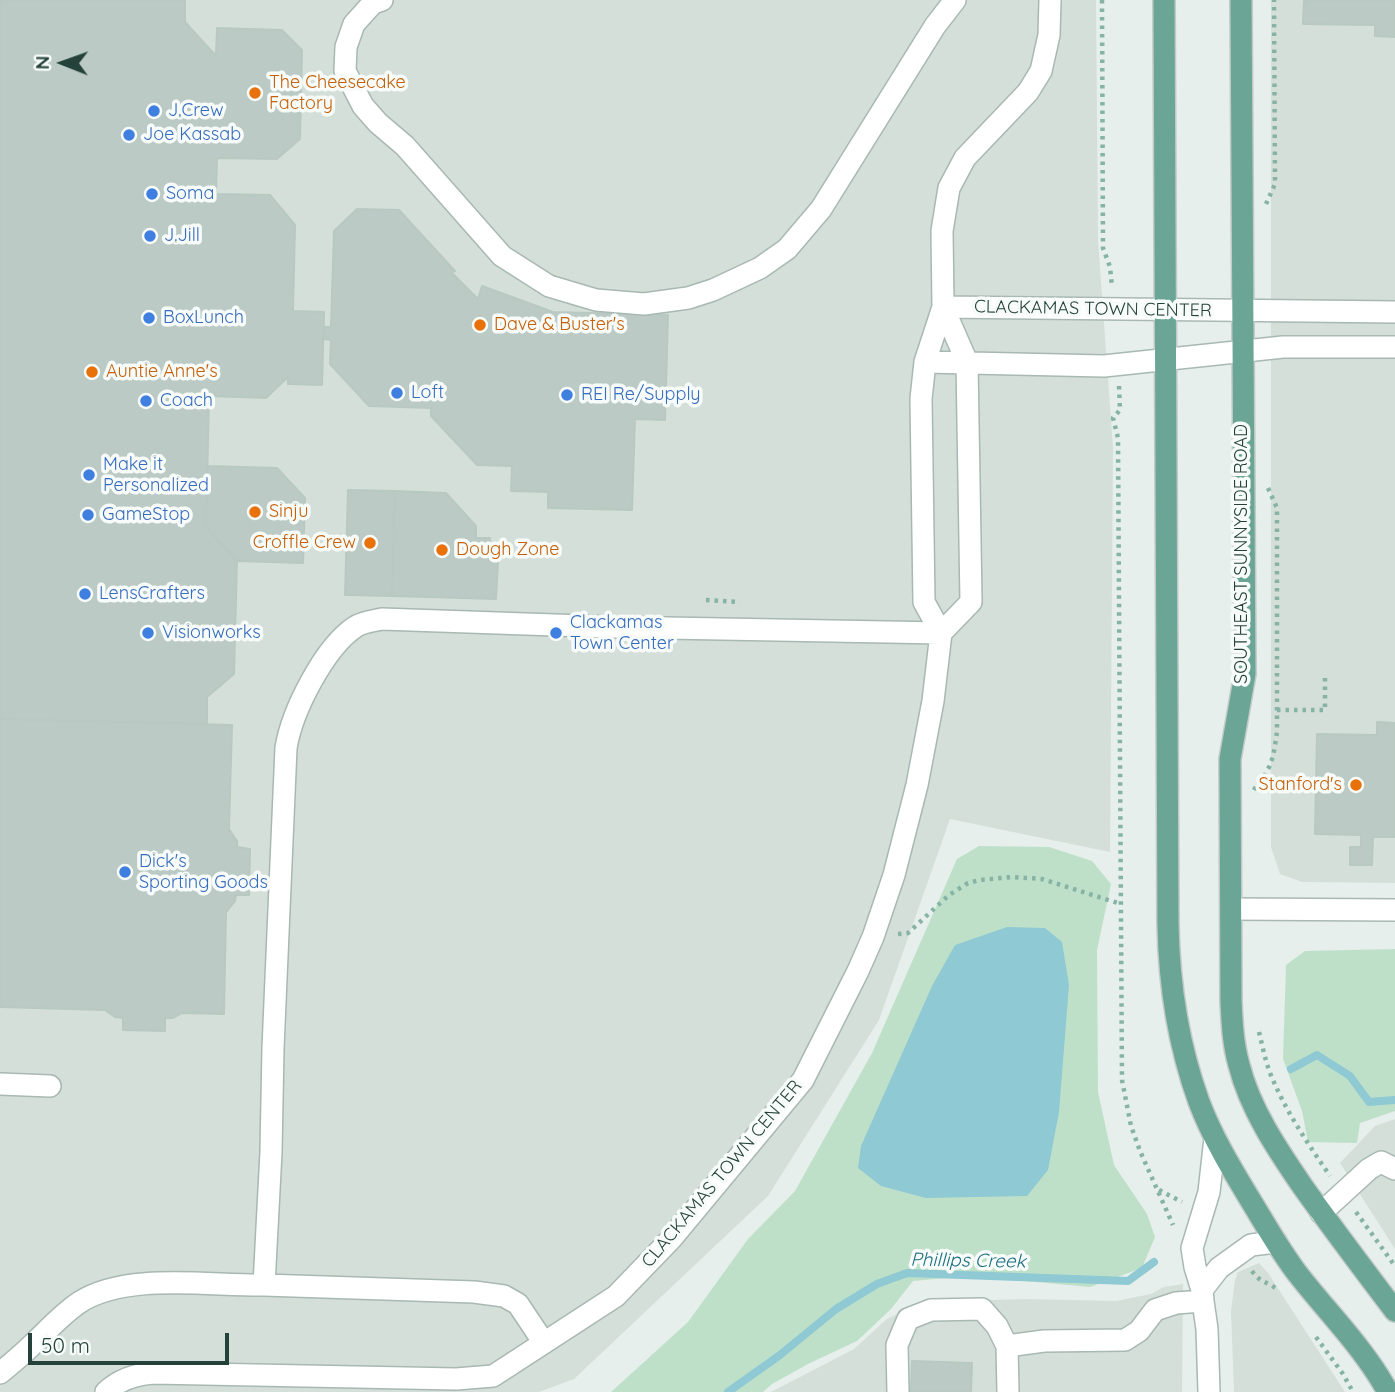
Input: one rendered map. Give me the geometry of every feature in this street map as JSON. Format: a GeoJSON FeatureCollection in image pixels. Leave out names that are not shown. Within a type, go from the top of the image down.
{"type":"FeatureCollection","features":[{"type":"Feature","properties":{"kind":"main road"},"geometry":{"type":"LineString","coordinates":[[1164,0],[1168,952],[1171,992],[1180,1038],[1200,1103],[1215,1138],[1297,1273],[1357,1344],[1388,1392]]}},
{"type":"Feature","properties":{"kind":"main road","name":"SOUTHEAST SUNNYSIDE ROAD"},"geometry":{"type":"LineString","coordinates":[[1241,0],[1245,674],[1230,759],[1233,1035],[1239,1067],[1266,1130],[1321,1213],[1395,1311]]}},
{"type":"Feature","properties":{"kind":"street"},"geometry":{"type":"LineString","coordinates":[[382,0],[373,3],[355,24],[346,47],[345,71],[363,106],[405,146],[502,256],[549,286],[596,300],[644,304],[688,298],[713,290],[760,268],[787,249],[827,200],[935,26],[954,0]]}},
{"type":"Feature","properties":{"kind":"street","name":"CLACKAMAS TOWN CENTER"},"geometry":{"type":"LineString","coordinates":[[107,1392],[128,1378],[141,1374],[245,1375],[285,1384],[332,1385],[493,1376],[616,1296],[671,1239],[803,1080],[863,959],[894,875],[917,785],[933,702],[941,633],[924,602],[922,399],[925,362],[943,307],[942,231],[949,188],[965,158],[1028,92],[1041,71],[1049,35],[1050,0]]}},
{"type":"Feature","properties":{"kind":"street","name":"CLACKAMAS TOWN CENTER"},"geometry":{"type":"LineString","coordinates":[[943,307],[1395,312]]}},
{"type":"Feature","properties":{"kind":"street","name":"CLACKAMAS TOWN CENTER"},"geometry":{"type":"LineString","coordinates":[[941,633],[971,602],[967,362],[943,307]]}},
{"type":"Feature","properties":{"kind":"street"},"geometry":{"type":"LineString","coordinates":[[925,362],[1104,366],[1283,347],[1395,347]]}},
{"type":"Feature","properties":{"kind":"street"},"geometry":{"type":"LineString","coordinates":[[264,1285],[285,748],[300,704],[335,644],[357,625],[382,620],[625,628],[941,633]]}},
{"type":"Feature","properties":{"kind":"street"},"geometry":{"type":"LineString","coordinates":[[1231,909],[1395,910]]}},
{"type":"Feature","properties":{"kind":"street"},"geometry":{"type":"LineString","coordinates":[[0,1084],[50,1086]]}},
{"type":"Feature","properties":{"kind":"street"},"geometry":{"type":"LineString","coordinates":[[1209,1392],[1207,1329],[1192,1248],[1209,1192],[1215,1138]]}},
{"type":"Feature","properties":{"kind":"street"},"geometry":{"type":"LineString","coordinates":[[1321,1213],[1368,1169],[1381,1162],[1395,1169]]}},
{"type":"Feature","properties":{"kind":"street"},"geometry":{"type":"LineString","coordinates":[[1007,1346],[1044,1341],[1125,1340],[1139,1331],[1156,1310],[1203,1296],[1219,1268],[1251,1245],[1276,1242]]}},
{"type":"Feature","properties":{"kind":"street"},"geometry":{"type":"LineString","coordinates":[[0,1373],[59,1318],[82,1301],[99,1293],[141,1283],[474,1292],[504,1296],[518,1304],[544,1343]]}},
{"type":"Feature","properties":{"kind":"street"},"geometry":{"type":"LineString","coordinates":[[898,1392],[897,1345],[908,1319],[931,1310],[982,1309],[998,1325],[1007,1346],[1008,1392]]}},
{"type":"Feature","properties":{"kind":"path"},"geometry":{"type":"LineString","coordinates":[[1102,0],[1103,248],[1110,267]]}},
{"type":"Feature","properties":{"kind":"path"},"geometry":{"type":"LineString","coordinates":[[1274,0],[1275,184]]}},
{"type":"Feature","properties":{"kind":"path"},"geometry":{"type":"LineString","coordinates":[[1120,411],[1113,418],[1118,438],[1122,1080],[1131,1126],[1158,1189],[1189,1206]]}},
{"type":"Feature","properties":{"kind":"path"},"geometry":{"type":"LineString","coordinates":[[1266,774],[1277,732],[1277,508]]}},
{"type":"Feature","properties":{"kind":"path"},"geometry":{"type":"LineString","coordinates":[[706,600],[740,602]]}},
{"type":"Feature","properties":{"kind":"path"},"geometry":{"type":"LineString","coordinates":[[1277,710],[1325,710],[1325,674]]}},
{"type":"Feature","properties":{"kind":"path"},"geometry":{"type":"LineString","coordinates":[[908,933],[949,895],[968,883],[980,880],[1013,877],[1042,879],[1121,904]]}},
{"type":"Feature","properties":{"kind":"path"},"geometry":{"type":"LineString","coordinates":[[1262,1042],[1272,1079],[1288,1112],[1395,1266]]}},
{"type":"Feature","properties":{"kind":"path"},"geometry":{"type":"LineString","coordinates":[[1258,1280],[1281,1293]]}},
{"type":"Feature","properties":{"kind":"path"},"geometry":{"type":"LineString","coordinates":[[1312,1331],[1353,1392]]}},
{"type":"Feature","properties":{"kind":"shaded area","name":"Clackamas Town Center"},"geometry":{"type":"Polygon","coordinates":[[[0,0],[1096,0],[1098,240],[1113,448],[1110,852],[950,819],[879,1020],[768,1196],[574,1379],[539,1392],[0,1392],[0,0]]]}},
{"type":"Feature","properties":{"kind":"shaded area"},"geometry":{"type":"Polygon","coordinates":[[[1271,0],[1395,0],[1395,883],[1302,882],[1280,874],[1271,847],[1271,0]]]}},
{"type":"Feature","properties":{"kind":"shaded area"},"geometry":{"type":"Polygon","coordinates":[[[1395,1119],[1395,1249],[1340,1163],[1375,1126],[1395,1119]]]}},
{"type":"Feature","properties":{"kind":"shaded area"},"geometry":{"type":"Polygon","coordinates":[[[1259,1263],[1345,1392],[1234,1392],[1231,1311],[1235,1280],[1238,1272],[1259,1263]]]}},
{"type":"Feature","properties":{"kind":"shaded area"},"geometry":{"type":"Polygon","coordinates":[[[1183,1284],[1182,1392],[771,1392],[854,1349],[887,1319],[921,1302],[1026,1299],[1116,1301],[1183,1284]]]}},
{"type":"Feature","properties":{"kind":"green space"},"geometry":{"type":"Polygon","coordinates":[[[979,846],[1049,847],[1092,861],[1111,884],[1097,950],[1098,1092],[1114,1165],[1147,1214],[1155,1237],[1142,1268],[1090,1287],[970,1276],[913,1281],[891,1309],[857,1341],[810,1363],[763,1392],[611,1392],[688,1322],[748,1239],[795,1191],[872,1053],[957,859],[979,846]]]}},
{"type":"Feature","properties":{"kind":"green space"},"geometry":{"type":"Polygon","coordinates":[[[1395,949],[1395,1111],[1360,1123],[1357,1143],[1308,1142],[1302,1111],[1283,1059],[1286,965],[1305,951],[1395,949]]]}},
{"type":"Feature","properties":{"kind":"water"},"geometry":{"type":"Polygon","coordinates":[[[1007,927],[1045,928],[1062,942],[1069,985],[1059,1112],[1048,1170],[1027,1196],[926,1198],[881,1186],[858,1168],[861,1146],[932,986],[955,945],[1007,927]]]}},
{"type":"Feature","properties":{"kind":"building"},"geometry":{"type":"Polygon","coordinates":[[[0,0],[185,0],[185,22],[216,56],[217,28],[282,30],[302,50],[300,139],[277,159],[217,158],[216,194],[270,195],[295,225],[293,311],[324,312],[322,385],[288,384],[288,377],[266,398],[209,396],[206,527],[237,561],[234,674],[207,697],[207,724],[0,719],[0,0]]]}},
{"type":"Feature","properties":{"kind":"building"},"geometry":{"type":"Polygon","coordinates":[[[1304,0],[1395,0],[1395,37],[1375,36],[1375,25],[1303,24],[1304,0]]]}},
{"type":"Feature","properties":{"kind":"building"},"geometry":{"type":"Polygon","coordinates":[[[357,209],[399,210],[455,271],[452,273],[478,299],[482,286],[553,312],[668,315],[665,420],[635,419],[632,510],[548,508],[548,492],[511,491],[512,466],[477,465],[431,416],[431,408],[369,406],[330,364],[331,340],[324,339],[325,327],[331,327],[334,231],[357,209]]]}},
{"type":"Feature","properties":{"kind":"building","name":"Sinju"},"geometry":{"type":"Polygon","coordinates":[[[207,466],[277,468],[305,498],[303,563],[237,561],[206,527],[207,466]]]}},
{"type":"Feature","properties":{"kind":"building","name":"Croffle Crew"},"geometry":{"type":"Polygon","coordinates":[[[348,490],[395,491],[392,596],[345,595],[348,490]]]}},
{"type":"Feature","properties":{"kind":"building","name":"Dough Zone"},"geometry":{"type":"Polygon","coordinates":[[[395,491],[446,493],[476,526],[476,538],[490,538],[489,562],[498,562],[496,599],[392,596],[395,491]]]}},
{"type":"Feature","properties":{"kind":"building","name":"Dick's Sporting Goods"},"geometry":{"type":"Polygon","coordinates":[[[0,719],[232,725],[229,829],[237,841],[237,847],[250,849],[249,895],[236,895],[235,901],[226,912],[224,1014],[182,1013],[173,1018],[165,1018],[165,1031],[123,1030],[123,1018],[115,1017],[105,1010],[0,1007],[0,719]]]}},
{"type":"Feature","properties":{"kind":"building","name":"Stanford's"},"geometry":{"type":"Polygon","coordinates":[[[1377,722],[1395,723],[1395,837],[1373,837],[1372,865],[1350,865],[1350,847],[1361,847],[1361,835],[1315,834],[1317,734],[1377,735],[1377,722]]]}},
{"type":"Feature","properties":{"kind":"building"},"geometry":{"type":"Polygon","coordinates":[[[912,1361],[972,1363],[971,1392],[911,1392],[912,1361]]]}},
{"type":"Feature","properties":{"kind":"waterway","name":"Phillips Creek"},"geometry":{"type":"LineString","coordinates":[[1291,1069],[1317,1055],[1350,1076],[1369,1102],[1395,1100]]}},
{"type":"Feature","properties":{"kind":"waterway","name":"Phillips Creek"},"geometry":{"type":"LineString","coordinates":[[728,1392],[780,1355],[836,1309],[877,1284],[907,1273],[1128,1281],[1154,1262]]}},
{"type":"Feature","properties":{"kind":"place","name":"The Cheesecake Factory"},"geometry":{"type":"Point","coordinates":[255,93]}},
{"type":"Feature","properties":{"kind":"place","name":"J.Crew"},"geometry":{"type":"Point","coordinates":[154,111]}},
{"type":"Feature","properties":{"kind":"place","name":"Joe Kassab"},"geometry":{"type":"Point","coordinates":[129,135]}},
{"type":"Feature","properties":{"kind":"place","name":"Soma"},"geometry":{"type":"Point","coordinates":[152,194]}},
{"type":"Feature","properties":{"kind":"place","name":"J.Jill"},"geometry":{"type":"Point","coordinates":[150,236]}},
{"type":"Feature","properties":{"kind":"place","name":"BoxLunch"},"geometry":{"type":"Point","coordinates":[149,318]}},
{"type":"Feature","properties":{"kind":"place","name":"Dave & Buster's"},"geometry":{"type":"Point","coordinates":[480,325]}},
{"type":"Feature","properties":{"kind":"place","name":"Auntie Anne's"},"geometry":{"type":"Point","coordinates":[92,372]}},
{"type":"Feature","properties":{"kind":"place","name":"Loft"},"geometry":{"type":"Point","coordinates":[397,393]}},
{"type":"Feature","properties":{"kind":"place","name":"REI Re/Supply"},"geometry":{"type":"Point","coordinates":[567,395]}},
{"type":"Feature","properties":{"kind":"place","name":"Coach"},"geometry":{"type":"Point","coordinates":[146,401]}},
{"type":"Feature","properties":{"kind":"place","name":"Make it Personalized"},"geometry":{"type":"Point","coordinates":[89,475]}},
{"type":"Feature","properties":{"kind":"place","name":"Sinju"},"geometry":{"type":"Point","coordinates":[255,512]}},
{"type":"Feature","properties":{"kind":"place","name":"GameStop"},"geometry":{"type":"Point","coordinates":[88,515]}},
{"type":"Feature","properties":{"kind":"place","name":"Croffle Crew"},"geometry":{"type":"Point","coordinates":[370,543]}},
{"type":"Feature","properties":{"kind":"place","name":"Dough Zone"},"geometry":{"type":"Point","coordinates":[442,550]}},
{"type":"Feature","properties":{"kind":"place","name":"LensCrafters"},"geometry":{"type":"Point","coordinates":[85,594]}},
{"type":"Feature","properties":{"kind":"place","name":"Visionworks"},"geometry":{"type":"Point","coordinates":[148,633]}},
{"type":"Feature","properties":{"kind":"place","name":"Clackamas Town Center"},"geometry":{"type":"Point","coordinates":[556,633]}},
{"type":"Feature","properties":{"kind":"place","name":"Stanford's"},"geometry":{"type":"Point","coordinates":[1356,785]}},
{"type":"Feature","properties":{"kind":"place","name":"Dick's Sporting Goods"},"geometry":{"type":"Point","coordinates":[125,872]}}]}
